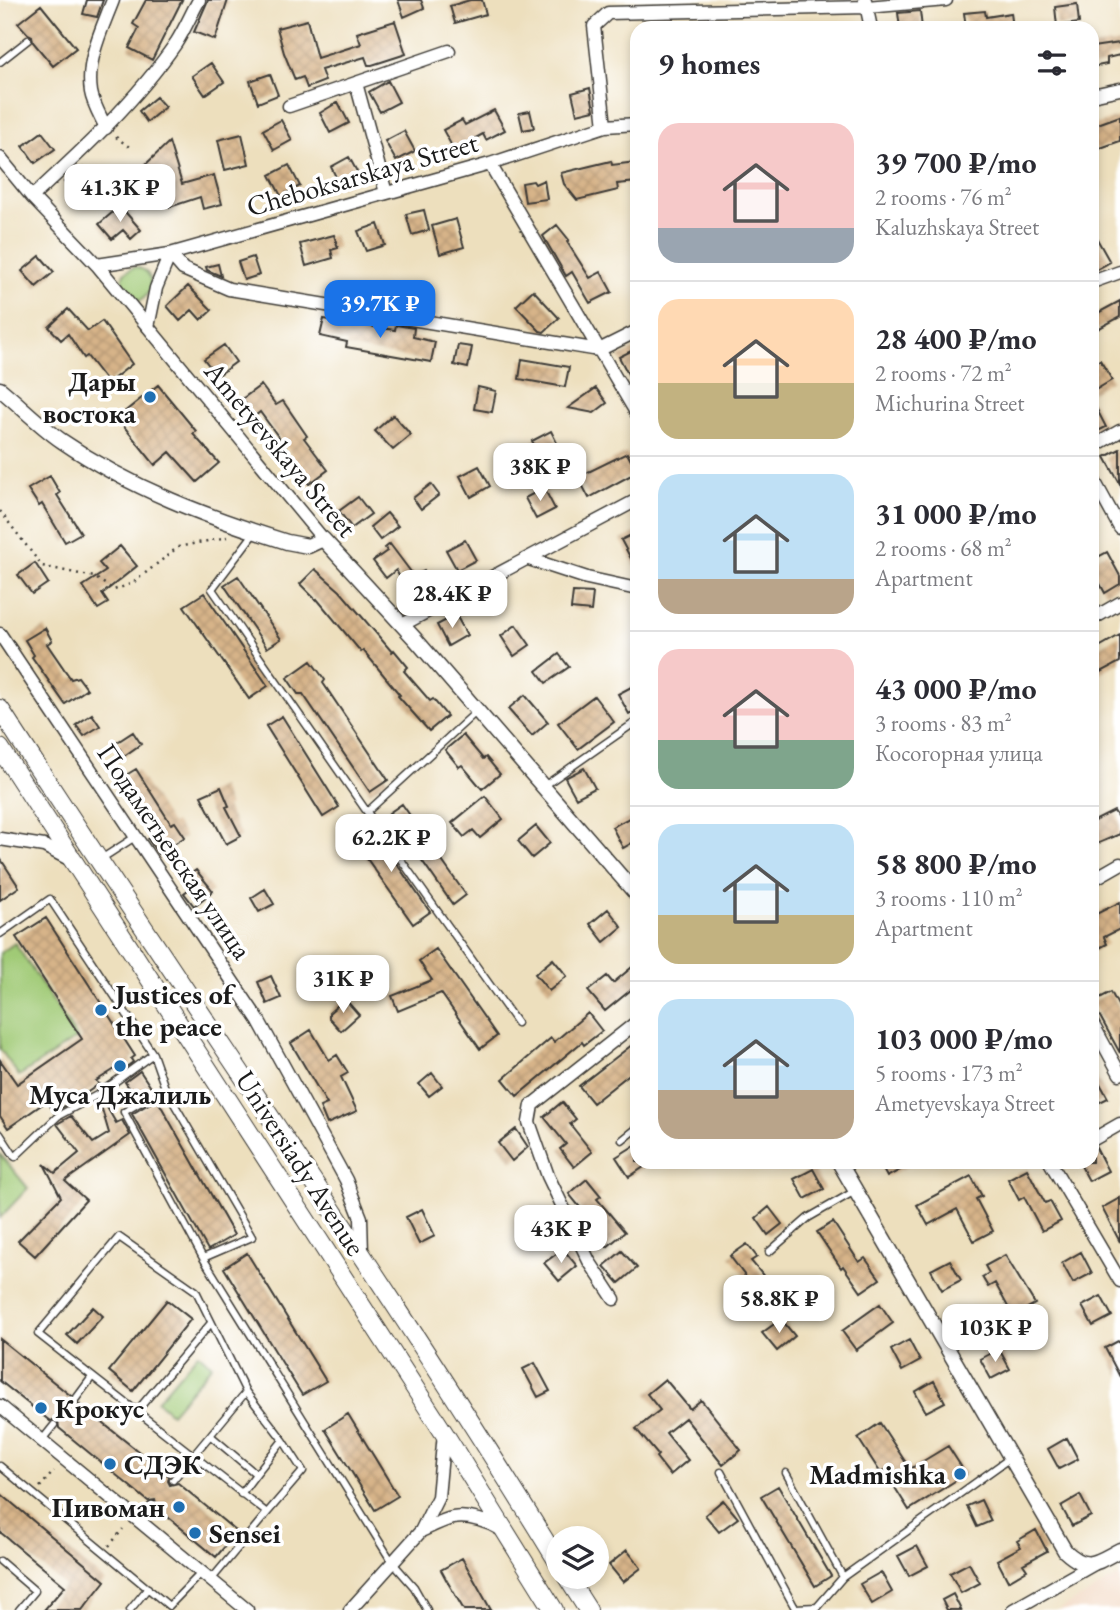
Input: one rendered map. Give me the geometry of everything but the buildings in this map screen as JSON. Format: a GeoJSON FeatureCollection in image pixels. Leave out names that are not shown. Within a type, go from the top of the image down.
{"type":"FeatureCollection","features":[{"type":"Feature","properties":{"kind":"main road","name":"Universiady Avenue"},"geometry":{"type":"LineString","coordinates":[[0,709],[98,861],[362,1254],[546,1543]]}},
{"type":"Feature","properties":{"kind":"main road","name":"Universiady Avenue"},"geometry":{"type":"LineString","coordinates":[[0,748],[444,1433],[554,1610]]}},
{"type":"Feature","properties":{"kind":"main road"},"geometry":{"type":"LineString","coordinates":[[575,1589],[588,1610]]}},
{"type":"Feature","properties":{"kind":"street"},"geometry":{"type":"LineString","coordinates":[[106,128],[91,94],[90,77],[93,56],[113,0]]}},
{"type":"Feature","properties":{"kind":"street"},"geometry":{"type":"LineString","coordinates":[[33,197],[106,128],[146,82],[169,51],[199,0]]}},
{"type":"Feature","properties":{"kind":"street"},"geometry":{"type":"LineString","coordinates":[[605,126],[594,26],[608,13],[946,0]]}},
{"type":"Feature","properties":{"kind":"street"},"geometry":{"type":"LineString","coordinates":[[289,106],[449,51]]}},
{"type":"Feature","properties":{"kind":"street"},"geometry":{"type":"LineString","coordinates":[[356,83],[386,193]]}},
{"type":"Feature","properties":{"kind":"street"},"geometry":{"type":"LineString","coordinates":[[1099,94],[1120,89]]}},
{"type":"Feature","properties":{"kind":"street","name":"Cheboksarskaya Street"},"geometry":{"type":"LineString","coordinates":[[97,265],[170,254],[490,164],[605,126],[630,124]]}},
{"type":"Feature","properties":{"kind":"street","name":"Ametyevskaya Street"},"geometry":{"type":"LineString","coordinates":[[0,158],[97,265],[323,539],[478,711],[630,887]]}},
{"type":"Feature","properties":{"kind":"street"},"geometry":{"type":"LineString","coordinates":[[490,164],[630,402]]}},
{"type":"Feature","properties":{"kind":"street"},"geometry":{"type":"LineString","coordinates":[[148,327],[156,288],[170,254],[183,270],[229,289],[599,350],[630,334]]}},
{"type":"Feature","properties":{"kind":"street"},"geometry":{"type":"LineString","coordinates":[[1099,280],[1120,272]]}},
{"type":"Feature","properties":{"kind":"street"},"geometry":{"type":"LineString","coordinates":[[0,389],[61,440],[116,474],[165,499],[256,532],[308,546],[323,539]]}},
{"type":"Feature","properties":{"kind":"street"},"geometry":{"type":"LineString","coordinates":[[1099,443],[1120,431]]}},
{"type":"Feature","properties":{"kind":"street"},"geometry":{"type":"LineString","coordinates":[[1099,490],[1120,528]]}},
{"type":"Feature","properties":{"kind":"street"},"geometry":{"type":"LineString","coordinates":[[402,625],[630,504]]}},
{"type":"Feature","properties":{"kind":"street"},"geometry":{"type":"LineString","coordinates":[[529,559],[587,578],[630,587]]}},
{"type":"Feature","properties":{"kind":"street"},"geometry":{"type":"LineString","coordinates":[[1099,615],[1120,603]]}},
{"type":"Feature","properties":{"kind":"street","name":"Подаметьевская улица"},"geometry":{"type":"LineString","coordinates":[[0,634],[259,1021],[346,1180],[361,1219],[362,1254]]}},
{"type":"Feature","properties":{"kind":"street"},"geometry":{"type":"LineString","coordinates":[[0,839],[44,846],[73,861]]}},
{"type":"Feature","properties":{"kind":"street"},"geometry":{"type":"LineString","coordinates":[[1099,876],[1120,864]]}},
{"type":"Feature","properties":{"kind":"street"},"geometry":{"type":"LineString","coordinates":[[614,1299],[589,1261],[554,1188],[529,1122],[533,1105],[630,1028]]}},
{"type":"Feature","properties":{"kind":"street"},"geometry":{"type":"LineString","coordinates":[[1099,1036],[1120,1074]]}},
{"type":"Feature","properties":{"kind":"street"},"geometry":{"type":"LineString","coordinates":[[1099,1136],[1120,1124]]}},
{"type":"Feature","properties":{"kind":"street"},"geometry":{"type":"LineString","coordinates":[[843,1169],[1065,1551],[1078,1563],[1094,1564]]}},
{"type":"Feature","properties":{"kind":"street"},"geometry":{"type":"LineString","coordinates":[[1055,1169],[1120,1281]]}},
{"type":"Feature","properties":{"kind":"street"},"geometry":{"type":"LineString","coordinates":[[0,1406],[247,1610]]}},
{"type":"Feature","properties":{"kind":"street"},"geometry":{"type":"LineString","coordinates":[[350,1610],[421,1531],[438,1497],[444,1433]]}},
{"type":"Feature","properties":{"kind":"street"},"geometry":{"type":"LineString","coordinates":[[421,1531],[453,1518],[471,1518],[491,1523],[508,1534]]}},
{"type":"Feature","properties":{"kind":"street"},"geometry":{"type":"LineString","coordinates":[[1013,1610],[1120,1550]]}},
{"type":"Feature","properties":{"kind":"lane"},"geometry":{"type":"LineString","coordinates":[[0,62],[28,40]]}},
{"type":"Feature","properties":{"kind":"lane"},"geometry":{"type":"LineString","coordinates":[[256,532],[212,589],[517,1023]]}},
{"type":"Feature","properties":{"kind":"lane"},"geometry":{"type":"LineString","coordinates":[[367,812],[478,711]]}},
{"type":"Feature","properties":{"kind":"lane"},"geometry":{"type":"LineString","coordinates":[[544,786],[630,726]]}},
{"type":"Feature","properties":{"kind":"lane"},"geometry":{"type":"LineString","coordinates":[[98,861],[135,837]]}},
{"type":"Feature","properties":{"kind":"lane"},"geometry":{"type":"LineString","coordinates":[[0,934],[50,899],[153,1054],[166,1088],[252,1237],[203,1258]]}},
{"type":"Feature","properties":{"kind":"lane"},"geometry":{"type":"LineString","coordinates":[[0,1134],[16,1157],[58,1116],[97,1095],[153,1054]]}},
{"type":"Feature","properties":{"kind":"lane"},"geometry":{"type":"LineString","coordinates":[[166,1088],[124,1112],[203,1258],[392,1562],[414,1587],[428,1610]]}},
{"type":"Feature","properties":{"kind":"lane"},"geometry":{"type":"LineString","coordinates":[[622,1140],[630,1134]]}},
{"type":"Feature","properties":{"kind":"lane"},"geometry":{"type":"LineString","coordinates":[[769,1252],[808,1217],[856,1191]]}},
{"type":"Feature","properties":{"kind":"lane"},"geometry":{"type":"LineString","coordinates":[[0,1466],[169,1606],[206,1576],[267,1513],[303,1471],[246,1392],[196,1291],[119,1237],[38,1334],[267,1513]]}},
{"type":"Feature","properties":{"kind":"lane"},"geometry":{"type":"LineString","coordinates":[[136,1412],[211,1323]]}},
{"type":"Feature","properties":{"kind":"lane"},"geometry":{"type":"LineString","coordinates":[[75,1400],[92,1377]]}},
{"type":"Feature","properties":{"kind":"lane"},"geometry":{"type":"LineString","coordinates":[[173,1480],[246,1392]]}},
{"type":"Feature","properties":{"kind":"lane"},"geometry":{"type":"LineString","coordinates":[[42,1440],[54,1425]]}},
{"type":"Feature","properties":{"kind":"lane"},"geometry":{"type":"LineString","coordinates":[[211,1436],[256,1474]]}},
{"type":"Feature","properties":{"kind":"lane"},"geometry":{"type":"LineString","coordinates":[[241,1494],[283,1440]]}},
{"type":"Feature","properties":{"kind":"lane"},"geometry":{"type":"LineString","coordinates":[[721,1472],[795,1608],[817,1607],[843,1577],[1010,1458]]}},
{"type":"Feature","properties":{"kind":"lane"},"geometry":{"type":"LineString","coordinates":[[786,1473],[843,1577]]}},
{"type":"Feature","properties":{"kind":"lane"},"geometry":{"type":"LineString","coordinates":[[139,1520],[152,1505]]}},
{"type":"Feature","properties":{"kind":"lane"},"geometry":{"type":"LineString","coordinates":[[0,1561],[35,1591],[19,1610]]}},
{"type":"Feature","properties":{"kind":"lane"},"geometry":{"type":"LineString","coordinates":[[130,1610],[148,1588]]}},
{"type":"Feature","properties":{"kind":"path"},"geometry":{"type":"LineString","coordinates":[[106,128],[132,149]]}},
{"type":"Feature","properties":{"kind":"path"},"geometry":{"type":"LineString","coordinates":[[0,511],[42,566],[94,577],[114,590],[133,583],[178,547],[228,536]]}},
{"type":"Feature","properties":{"kind":"path"},"geometry":{"type":"LineString","coordinates":[[33,1494],[54,1471]]}},
{"type":"Feature","properties":{"kind":"path"},"geometry":{"type":"LineString","coordinates":[[104,1552],[123,1529]]}},
{"type":"Feature","properties":{"kind":"shaded area"},"geometry":{"type":"Polygon","coordinates":[[[1120,1576],[1120,1610],[1058,1610],[1120,1576]]]}},
{"type":"Feature","properties":{"kind":"green space"},"geometry":{"type":"Polygon","coordinates":[[[134,267],[147,273],[151,284],[146,296],[135,302],[121,286],[124,273],[134,267]]]}},
{"type":"Feature","properties":{"kind":"green space"},"geometry":{"type":"Polygon","coordinates":[[[15,943],[77,1038],[19,1076],[0,1049],[0,953],[15,943]]]}},
{"type":"Feature","properties":{"kind":"green space"},"geometry":{"type":"Polygon","coordinates":[[[0,1154],[28,1188],[0,1218],[0,1154]]]}},
{"type":"Feature","properties":{"kind":"green space"},"geometry":{"type":"Polygon","coordinates":[[[198,1353],[212,1365],[171,1413],[157,1401],[198,1353]]]}},
{"type":"Feature","properties":{"kind":"place","name":"Дары востока"},"geometry":{"type":"Point","coordinates":[150,397]}},
{"type":"Feature","properties":{"kind":"place","name":"Justices of the peace"},"geometry":{"type":"Point","coordinates":[101,1010]}},
{"type":"Feature","properties":{"kind":"place","name":"Муса Джалиль"},"geometry":{"type":"Point","coordinates":[120,1066]}},
{"type":"Feature","properties":{"kind":"place","name":"Крокус"},"geometry":{"type":"Point","coordinates":[41,1408]}},
{"type":"Feature","properties":{"kind":"place","name":"СДЭК"},"geometry":{"type":"Point","coordinates":[110,1464]}},
{"type":"Feature","properties":{"kind":"place","name":"Madmishka"},"geometry":{"type":"Point","coordinates":[960,1474]}},
{"type":"Feature","properties":{"kind":"place","name":"Пивоман"},"geometry":{"type":"Point","coordinates":[179,1507]}},
{"type":"Feature","properties":{"kind":"place","name":"Sensei"},"geometry":{"type":"Point","coordinates":[195,1533]}}]}
